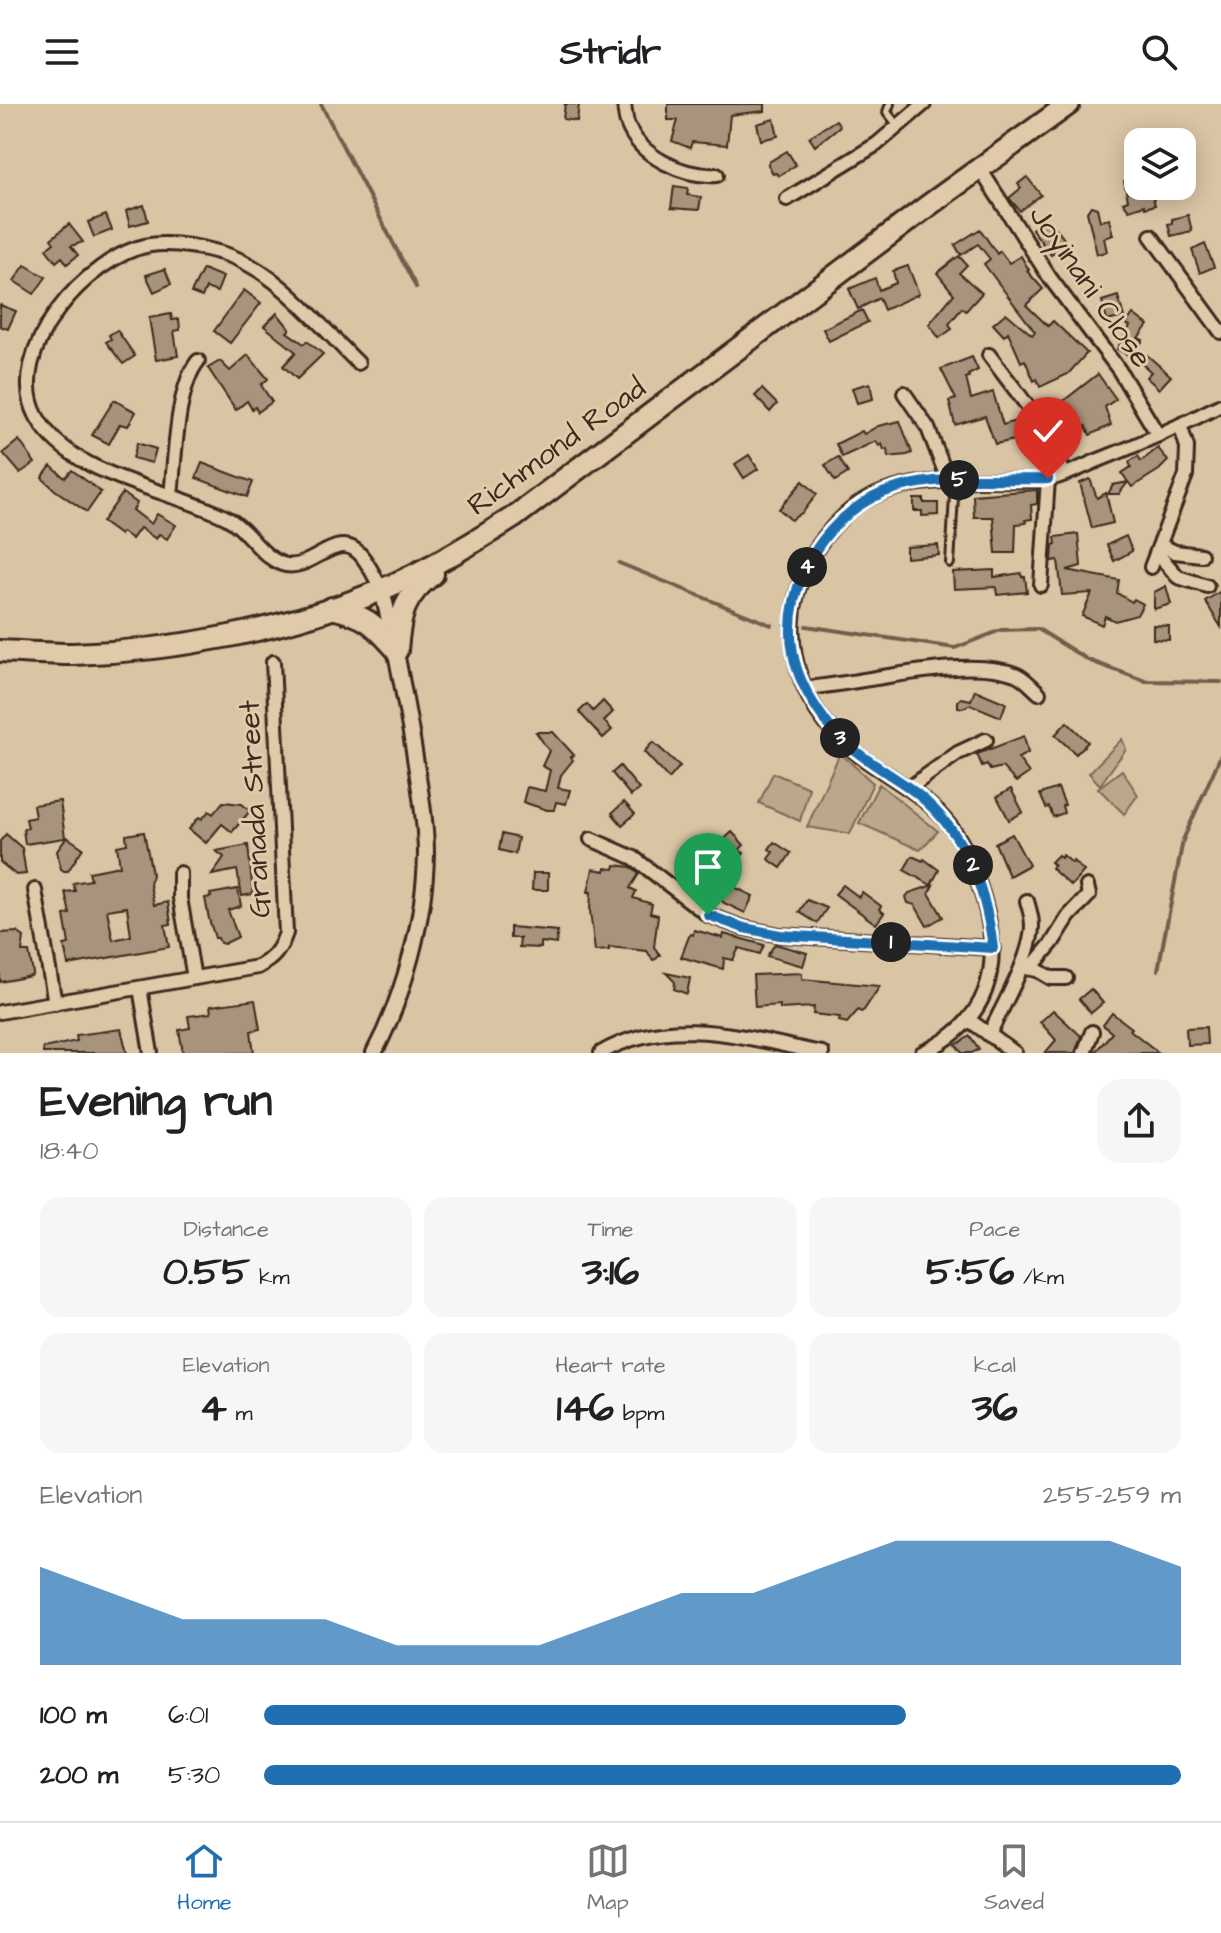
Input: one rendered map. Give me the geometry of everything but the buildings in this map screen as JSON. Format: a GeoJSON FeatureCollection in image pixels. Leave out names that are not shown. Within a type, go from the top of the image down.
{"type":"FeatureCollection","features":[{"type":"Feature","properties":{"kind":"highway","name":"Richmond Road"},"geometry":{"type":"LineString","coordinates":[[0,651],[71,654],[142,649],[216,638],[331,608],[382,590],[468,546],[595,458],[1069,104]]}},
{"type":"Feature","properties":{"kind":"highway"},"geometry":{"type":"LineString","coordinates":[[397,650],[401,614],[415,588],[468,546]]}},
{"type":"Feature","properties":{"kind":"highway"},"geometry":{"type":"LineString","coordinates":[[331,608],[362,615],[397,650]]}},
{"type":"Feature","properties":{"kind":"street"},"geometry":{"type":"LineString","coordinates":[[624,104],[627,123],[633,133],[659,159],[688,173],[717,175]]}},
{"type":"Feature","properties":{"kind":"street"},"geometry":{"type":"LineString","coordinates":[[787,199],[877,144],[924,104]]}},
{"type":"Feature","properties":{"kind":"street","name":"Joyinani Close"},"geometry":{"type":"LineString","coordinates":[[980,169],[1050,278],[1119,370],[1158,435]]}},
{"type":"Feature","properties":{"kind":"street"},"geometry":{"type":"LineString","coordinates":[[1151,236],[1221,332]]}},
{"type":"Feature","properties":{"kind":"street"},"geometry":{"type":"LineString","coordinates":[[358,363],[288,294],[255,269],[225,254],[198,247],[152,245],[117,256],[79,286],[46,325],[32,356],[28,387],[35,414],[49,435],[91,464],[132,483],[227,518],[284,565],[294,566],[339,545],[348,546],[359,552],[382,590],[397,650],[421,796],[426,854],[418,915],[403,984],[374,1053]]}},
{"type":"Feature","properties":{"kind":"street"},"geometry":{"type":"LineString","coordinates":[[989,355],[1046,431],[1056,447],[1064,474]]}},
{"type":"Feature","properties":{"kind":"street"},"geometry":{"type":"LineString","coordinates":[[171,496],[187,380],[198,361]]}},
{"type":"Feature","properties":{"kind":"street"},"geometry":{"type":"LineString","coordinates":[[904,393],[928,428],[952,480]]}},
{"type":"Feature","properties":{"kind":"street"},"geometry":{"type":"LineString","coordinates":[[922,1053],[956,1033],[969,1020],[987,989],[993,948],[989,917],[964,846],[939,813],[837,736],[811,701],[793,653],[793,605],[805,570],[822,540],[846,514],[866,500],[895,488],[952,480],[1048,479],[1158,435],[1221,405]]}},
{"type":"Feature","properties":{"kind":"street"},"geometry":{"type":"LineString","coordinates":[[1151,567],[1188,465],[1187,447],[1180,425]]}},
{"type":"Feature","properties":{"kind":"street"},"geometry":{"type":"LineString","coordinates":[[1041,585],[1048,479]]}},
{"type":"Feature","properties":{"kind":"street"},"geometry":{"type":"LineString","coordinates":[[1158,549],[1201,555]]}},
{"type":"Feature","properties":{"kind":"street"},"geometry":{"type":"LineString","coordinates":[[1158,549],[1178,577],[1207,586]]}},
{"type":"Feature","properties":{"kind":"street","name":"Granada Street"},"geometry":{"type":"LineString","coordinates":[[0,1012],[258,967],[271,960],[280,949],[286,933],[273,662]]}},
{"type":"Feature","properties":{"kind":"street"},"geometry":{"type":"LineString","coordinates":[[806,688],[967,667],[1012,672],[1039,693]]}},
{"type":"Feature","properties":{"kind":"street"},"geometry":{"type":"LineString","coordinates":[[909,788],[958,753],[986,740]]}},
{"type":"Feature","properties":{"kind":"street"},"geometry":{"type":"LineString","coordinates":[[591,839],[634,858],[708,915],[744,928],[780,935],[993,948]]}},
{"type":"Feature","properties":{"kind":"street"},"geometry":{"type":"LineString","coordinates":[[180,873],[180,898],[194,978]]}},
{"type":"Feature","properties":{"kind":"street"},"geometry":{"type":"LineString","coordinates":[[989,1035],[1025,969],[1052,943],[1069,916],[1089,895],[1087,886]]}},
{"type":"Feature","properties":{"kind":"street"},"geometry":{"type":"LineString","coordinates":[[35,890],[55,1003]]}},
{"type":"Feature","properties":{"kind":"street"},"geometry":{"type":"LineString","coordinates":[[1025,969],[1032,929],[1027,901]]}},
{"type":"Feature","properties":{"kind":"street"},"geometry":{"type":"LineString","coordinates":[[1025,969],[1051,978],[1066,978]]}},
{"type":"Feature","properties":{"kind":"street"},"geometry":{"type":"LineString","coordinates":[[140,988],[151,1053]]}},
{"type":"Feature","properties":{"kind":"street"},"geometry":{"type":"LineString","coordinates":[[969,1020],[1015,1053]]}},
{"type":"Feature","properties":{"kind":"street"},"geometry":{"type":"LineString","coordinates":[[601,1053],[617,1043],[653,1034],[694,1030],[822,1053]]}},
{"type":"Feature","properties":{"kind":"street"},"geometry":{"type":"LineString","coordinates":[[1084,1053],[1092,1032]]}},
{"type":"Feature","properties":{"kind":"lane"},"geometry":{"type":"LineString","coordinates":[[890,104],[886,110],[899,127]]}},
{"type":"Feature","properties":{"kind":"lane"},"geometry":{"type":"LineString","coordinates":[[950,563],[952,480]]}},
{"type":"Feature","properties":{"kind":"shaded area"},"geometry":{"type":"Polygon","coordinates":[[[1122,739],[1126,749],[1100,785],[1089,773],[1122,739]]]}},
{"type":"Feature","properties":{"kind":"shaded area"},"geometry":{"type":"Polygon","coordinates":[[[840,753],[873,783],[850,834],[807,827],[840,753]]]}},
{"type":"Feature","properties":{"kind":"shaded area"},"geometry":{"type":"Polygon","coordinates":[[[1122,770],[1138,795],[1124,814],[1098,788],[1122,770]]]}},
{"type":"Feature","properties":{"kind":"shaded area"},"geometry":{"type":"Polygon","coordinates":[[[773,773],[809,788],[800,821],[759,803],[773,773]]]}},
{"type":"Feature","properties":{"kind":"shaded area"},"geometry":{"type":"Polygon","coordinates":[[[879,784],[938,831],[920,850],[859,823],[879,784]]]}},
{"type":"Feature","properties":{"kind":"waterway"},"geometry":{"type":"LineString","coordinates":[[321,104],[416,287]]}},
{"type":"Feature","properties":{"kind":"waterway"},"geometry":{"type":"LineString","coordinates":[[619,563],[771,625]]}},
{"type":"Feature","properties":{"kind":"waterway"},"geometry":{"type":"LineString","coordinates":[[806,626],[955,648],[1001,630],[1038,629],[1088,660],[1145,681],[1221,682]]}},
{"type":"Feature","properties":{"kind":"waterway"},"geometry":{"type":"LineString","coordinates":[[1158,970],[1183,840],[1221,755]]}},
{"type":"Feature","properties":{"kind":"route"},"geometry":{"type":"LineString","coordinates":[[708,915],[744,928],[780,935],[993,948],[989,917],[976,873],[964,846],[950,826],[909,788],[849,747],[811,701],[793,653],[793,605],[805,570],[822,540],[846,514],[866,500],[895,488],[920,483],[1048,479]]}}]}
